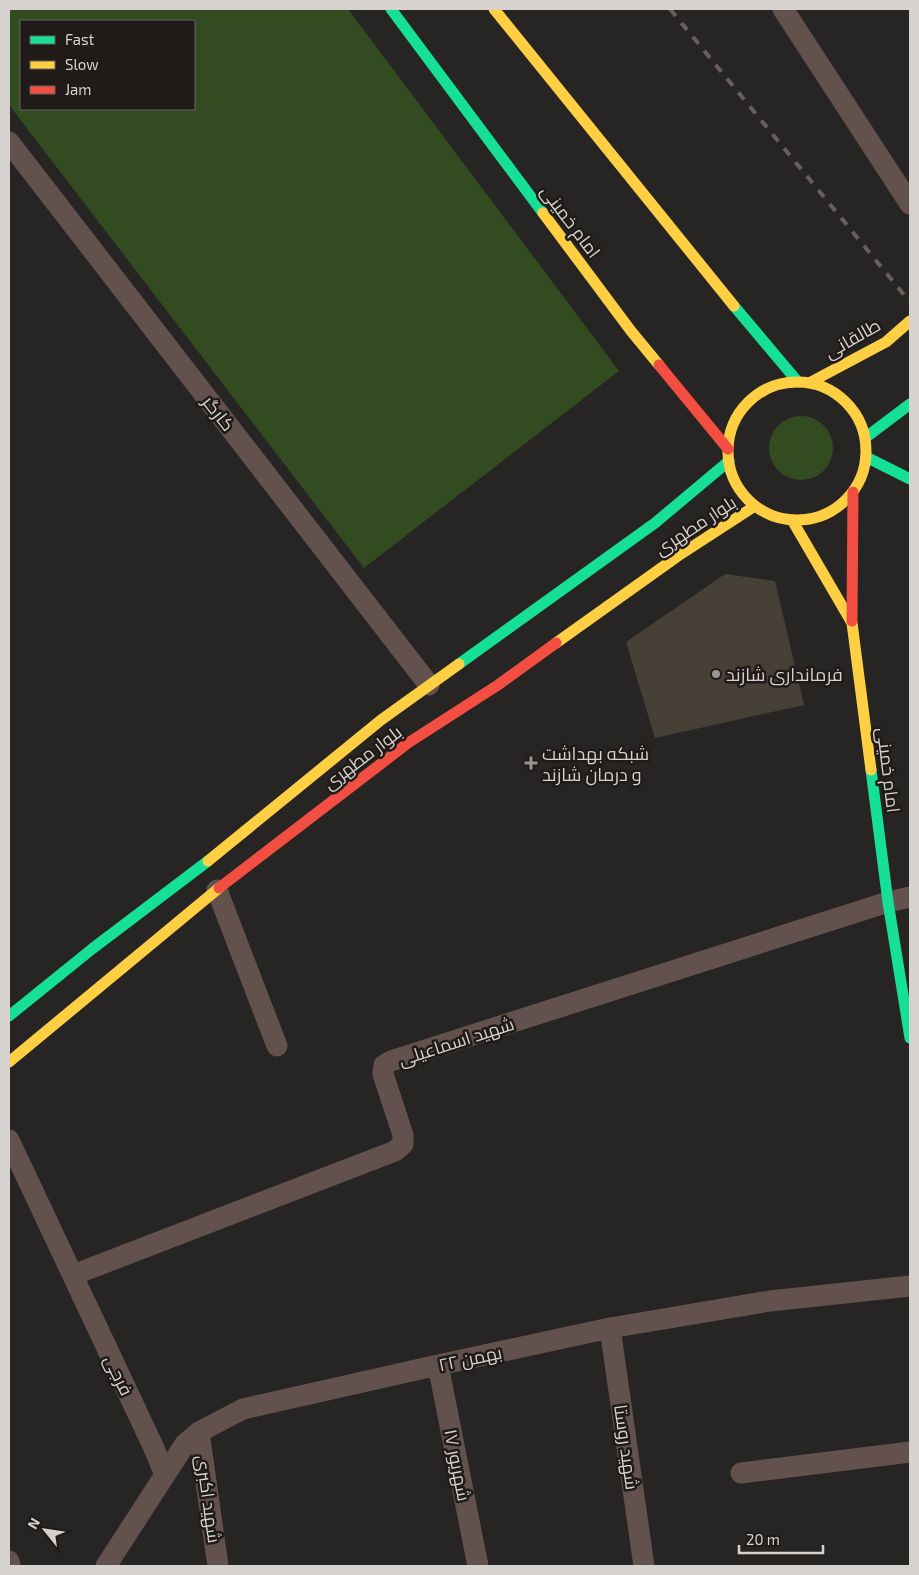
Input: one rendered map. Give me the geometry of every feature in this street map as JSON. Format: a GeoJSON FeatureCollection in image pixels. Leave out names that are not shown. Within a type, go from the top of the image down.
{"type":"FeatureCollection","features":[{"type":"Feature","properties":{"kind":"main road","name":"امام خمینی"},"geometry":{"type":"LineString","coordinates":[[391,9],[631,331],[728,455]]}},
{"type":"Feature","properties":{"kind":"main road"},"geometry":{"type":"LineString","coordinates":[[494,9],[759,337],[804,382]]}},
{"type":"Feature","properties":{"kind":"main road","name":"طالقانی"},"geometry":{"type":"LineString","coordinates":[[804,382],[886,342],[910,321]]}},
{"type":"Feature","properties":{"kind":"main road"},"geometry":{"type":"LineString","coordinates":[[804,382],[829,389],[846,402],[859,418],[865,438],[866,457],[862,476],[853,492],[841,504],[826,514],[810,519],[792,520],[773,516],[755,506],[742,494],[733,478],[728,455],[732,428],[742,409],[758,394],[777,385],[804,382]]}},
{"type":"Feature","properties":{"kind":"main road"},"geometry":{"type":"LineString","coordinates":[[865,438],[910,404]]}},
{"type":"Feature","properties":{"kind":"main road","name":"بلوار مطهری"},"geometry":{"type":"LineString","coordinates":[[9,1016],[206,863],[381,720],[431,689],[655,522],[728,455]]}},
{"type":"Feature","properties":{"kind":"main road"},"geometry":{"type":"LineString","coordinates":[[866,457],[910,478]]}},
{"type":"Feature","properties":{"kind":"main road"},"geometry":{"type":"LineString","coordinates":[[852,623],[853,492]]}},
{"type":"Feature","properties":{"kind":"main road","name":"بلوار مطهری"},"geometry":{"type":"LineString","coordinates":[[9,1062],[217,890],[446,712],[498,685],[678,556],[755,506]]}},
{"type":"Feature","properties":{"kind":"main road","name":"امام خمینی"},"geometry":{"type":"LineString","coordinates":[[792,520],[852,623],[888,902],[910,1038]]}},
{"type":"Feature","properties":{"kind":"street"},"geometry":{"type":"LineString","coordinates":[[783,9],[910,204]]}},
{"type":"Feature","properties":{"kind":"street","name":"کارگر"},"geometry":{"type":"LineString","coordinates":[[9,142],[431,689]]}},
{"type":"Feature","properties":{"kind":"street"},"geometry":{"type":"LineString","coordinates":[[217,890],[277,1046]]}},
{"type":"Feature","properties":{"kind":"street"},"geometry":{"type":"LineString","coordinates":[[888,902],[910,897]]}},
{"type":"Feature","properties":{"kind":"street","name":"شهید اسماعیلی"},"geometry":{"type":"LineString","coordinates":[[72,1275],[395,1151],[403,1144],[403,1135],[383,1074],[384,1065],[391,1061],[888,902]]}},
{"type":"Feature","properties":{"kind":"street","name":"فرجی"},"geometry":{"type":"LineString","coordinates":[[9,1140],[165,1475]]}},
{"type":"Feature","properties":{"kind":"street","name":"۲۲ بهمن"},"geometry":{"type":"LineString","coordinates":[[106,1566],[185,1444],[200,1432],[243,1409],[438,1364],[610,1328],[770,1301],[910,1286]]}},
{"type":"Feature","properties":{"kind":"street","name":"شهید روستا"},"geometry":{"type":"LineString","coordinates":[[610,1328],[644,1566]]}},
{"type":"Feature","properties":{"kind":"street","name":"۱۷ شهریور"},"geometry":{"type":"LineString","coordinates":[[438,1364],[478,1566]]}},
{"type":"Feature","properties":{"kind":"street","name":"شهید اکبری"},"geometry":{"type":"LineString","coordinates":[[200,1432],[218,1566]]}},
{"type":"Feature","properties":{"kind":"street"},"geometry":{"type":"LineString","coordinates":[[741,1473],[910,1452]]}},
{"type":"Feature","properties":{"kind":"street"},"geometry":{"type":"LineString","coordinates":[[9,1562],[10,1566]]}},
{"type":"Feature","properties":{"kind":"green space"},"geometry":{"type":"Polygon","coordinates":[[[9,9],[348,9],[619,371],[364,568],[9,105],[9,9]]]}},
{"type":"Feature","properties":{"kind":"green space"},"geometry":{"type":"Polygon","coordinates":[[[801,416],[813,418],[824,425],[831,436],[833,448],[831,460],[824,471],[813,478],[801,480],[789,478],[778,471],[771,460],[769,448],[771,436],[778,425],[789,418],[801,416]]]}},
{"type":"Feature","properties":{"kind":"building","name":"فرمانداری شازند"},"geometry":{"type":"Polygon","coordinates":[[[725,574],[775,581],[804,705],[655,738],[626,642],[725,574]]]}},
{"type":"Feature","properties":{"kind":"railway"},"geometry":{"type":"LineString","coordinates":[[670,9],[910,302]]}},
{"type":"Feature","properties":{"kind":"traffic: fast"},"geometry":{"type":"LineString","coordinates":[[391,9],[543,213]]}},
{"type":"Feature","properties":{"kind":"traffic: fast"},"geometry":{"type":"LineString","coordinates":[[734,306],[798,382]]}},
{"type":"Feature","properties":{"kind":"traffic: fast"},"geometry":{"type":"LineString","coordinates":[[865,438],[910,404]]}},
{"type":"Feature","properties":{"kind":"traffic: fast"},"geometry":{"type":"LineString","coordinates":[[866,457],[910,479]]}},
{"type":"Feature","properties":{"kind":"traffic: fast"},"geometry":{"type":"LineString","coordinates":[[459,664],[655,523],[729,461]]}},
{"type":"Feature","properties":{"kind":"traffic: fast"},"geometry":{"type":"LineString","coordinates":[[871,770],[888,902],[910,1038]]}},
{"type":"Feature","properties":{"kind":"traffic: fast"},"geometry":{"type":"LineString","coordinates":[[9,1016],[92,949],[208,861]]}},
{"type":"Feature","properties":{"kind":"traffic: slow"},"geometry":{"type":"LineString","coordinates":[[494,9],[734,306]]}},
{"type":"Feature","properties":{"kind":"traffic: slow"},"geometry":{"type":"LineString","coordinates":[[543,213],[631,331],[659,365]]}},
{"type":"Feature","properties":{"kind":"traffic: slow"},"geometry":{"type":"LineString","coordinates":[[809,383],[886,342],[910,321]]}},
{"type":"Feature","properties":{"kind":"traffic: slow"},"geometry":{"type":"LineString","coordinates":[[797,382],[823,387],[846,402],[861,425],[866,451],[861,477],[846,500],[823,515],[797,520],[771,515],[748,500],[733,477],[728,451],[733,425],[748,402],[771,387],[797,382]]}},
{"type":"Feature","properties":{"kind":"traffic: slow"},"geometry":{"type":"LineString","coordinates":[[556,643],[678,556],[755,506]]}},
{"type":"Feature","properties":{"kind":"traffic: slow"},"geometry":{"type":"LineString","coordinates":[[792,520],[852,623],[871,770]]}},
{"type":"Feature","properties":{"kind":"traffic: slow"},"geometry":{"type":"LineString","coordinates":[[208,861],[381,720],[459,664]]}},
{"type":"Feature","properties":{"kind":"traffic: slow"},"geometry":{"type":"LineString","coordinates":[[9,1062],[219,888]]}},
{"type":"Feature","properties":{"kind":"traffic: jam"},"geometry":{"type":"LineString","coordinates":[[659,365],[728,449]]}},
{"type":"Feature","properties":{"kind":"traffic: jam"},"geometry":{"type":"LineString","coordinates":[[852,621],[853,492]]}},
{"type":"Feature","properties":{"kind":"traffic: jam"},"geometry":{"type":"LineString","coordinates":[[219,888],[408,743],[498,685],[556,643]]}},
{"type":"Feature","properties":{"kind":"place","name":"فرمانداری شازند"},"geometry":{"type":"Point","coordinates":[716,674]}},
{"type":"Feature","properties":{"kind":"place","name":"شبکه بهداشت و درمان شازند"},"geometry":{"type":"Point","coordinates":[531,763]}}]}
